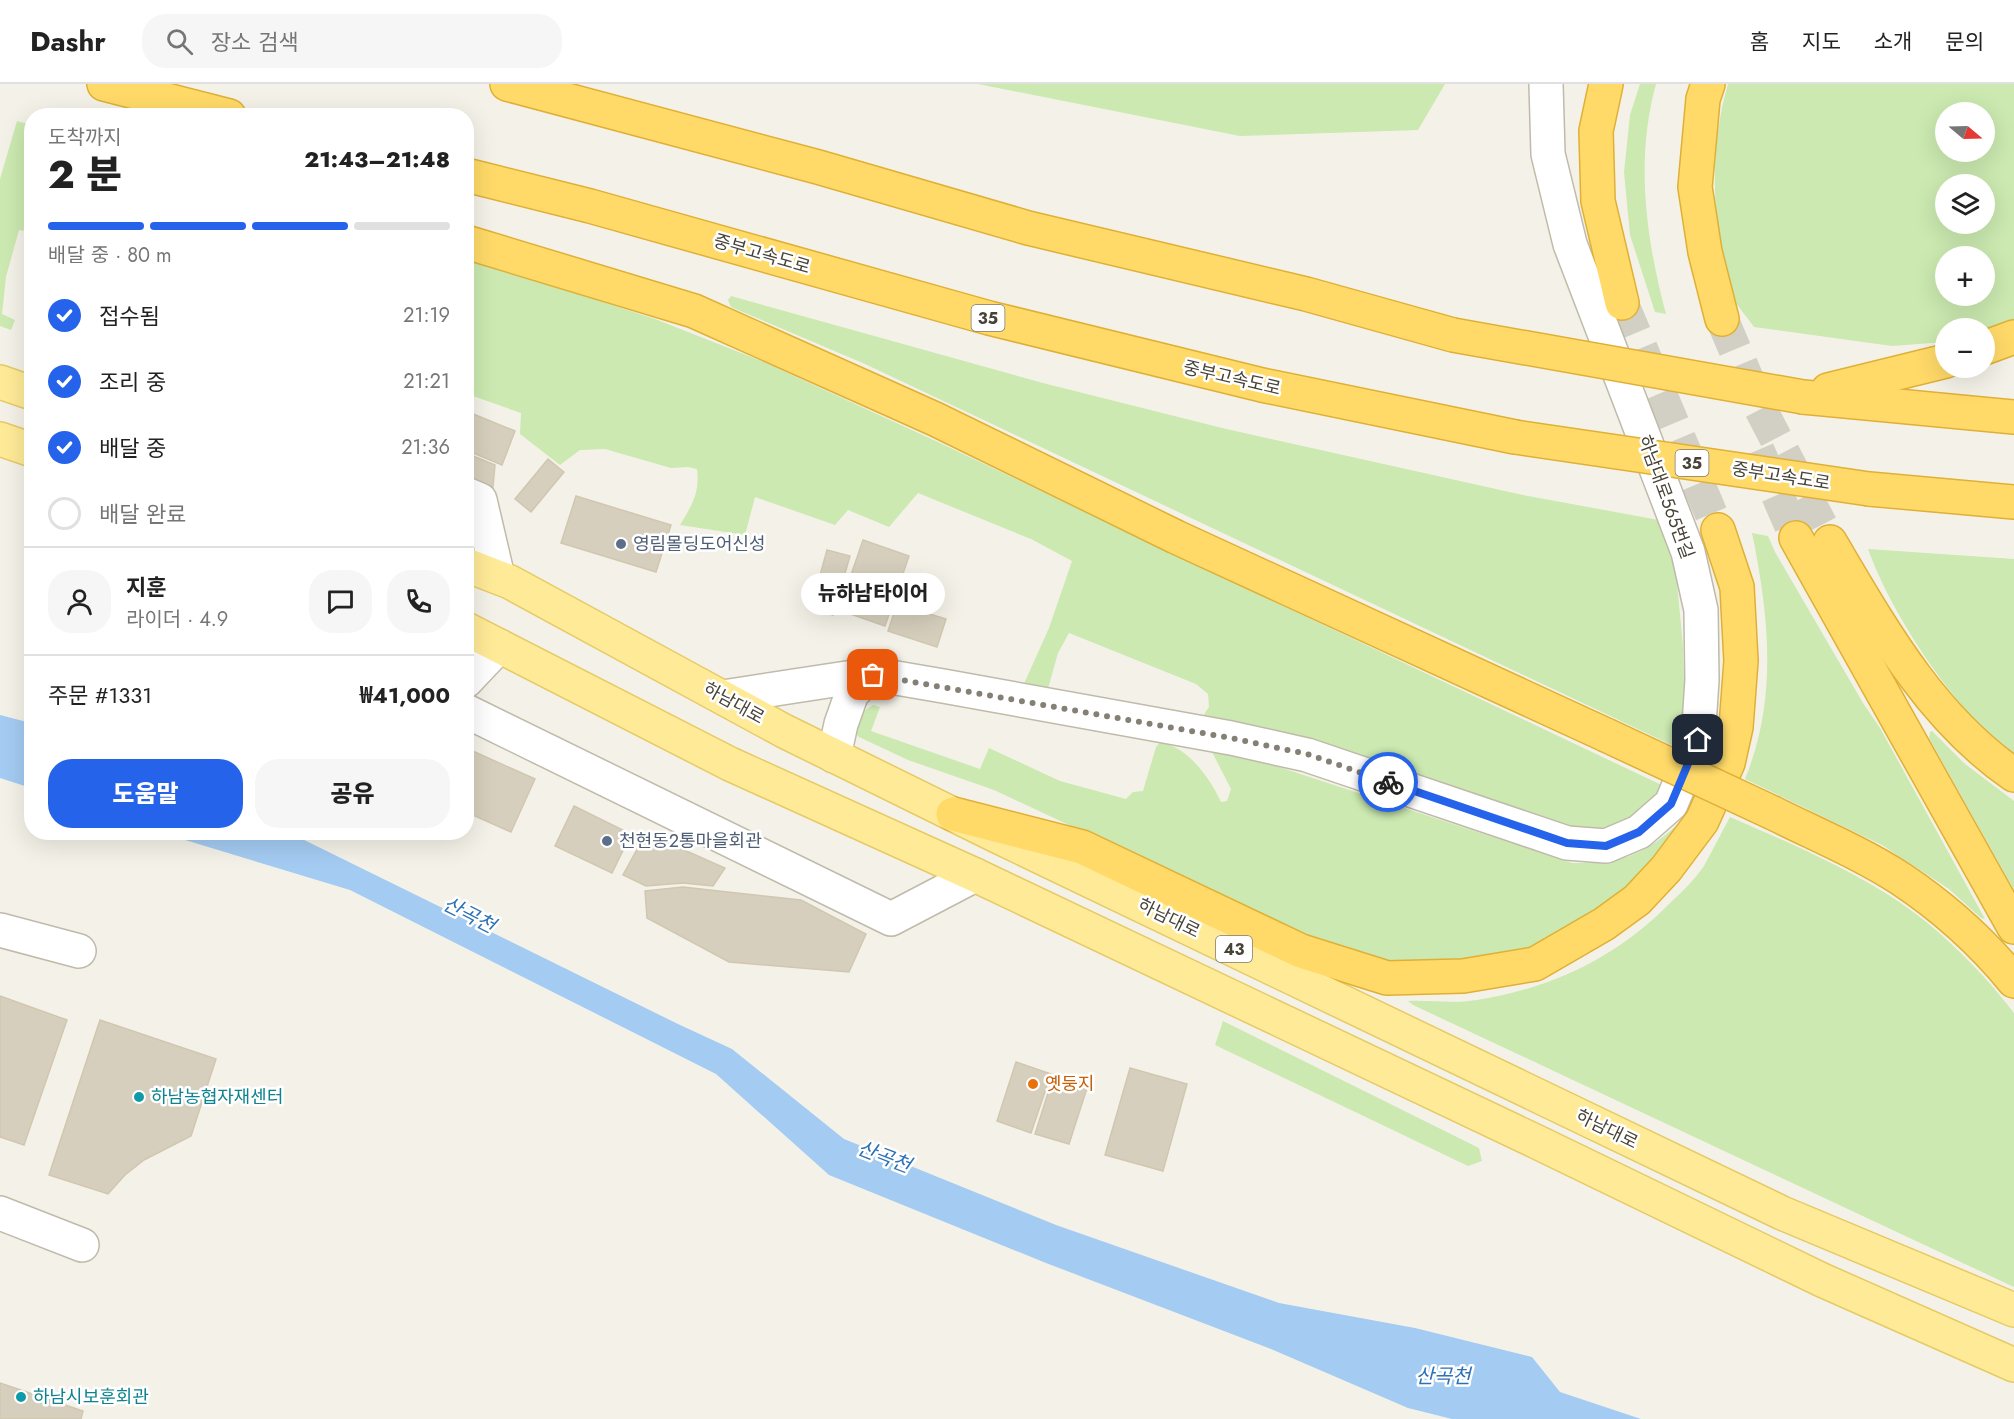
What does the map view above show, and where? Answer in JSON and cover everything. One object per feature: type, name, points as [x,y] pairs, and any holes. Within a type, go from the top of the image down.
[{"type":"highway","points":[[105,84],[138,108]]},
{"type":"highway","points":[[105,84],[198,108]]},
{"type":"highway","points":[[507,84],[818,167],[1028,228],[1306,294],[1453,335],[1803,397],[2014,417]]},
{"type":"highway","points":[[1606,84],[1596,131],[1598,201],[1622,303]]},
{"type":"highway","points":[[1688,84],[1680,127],[1676,174],[1709,315],[1705,252],[1695,187],[1703,99],[1708,84]]},
{"type":"highway","name":"중부고속도로","points":[[474,177],[1023,326],[1262,386],[1515,436],[1869,489],[2014,502]]},
{"type":"highway","points":[[474,244],[694,311],[935,419],[1176,537],[1773,813],[1900,878],[1950,915],[1999,962],[2014,981]]},
{"type":"highway","points":[[1995,344],[2014,337]]},
{"type":"highway","points":[[1803,397],[1935,364]]},
{"type":"highway","points":[[953,814],[1082,847],[1301,951],[1387,978],[1463,976],[1535,964],[1604,924],[1637,900],[1666,869],[1702,821],[1728,763],[1736,727],[1741,661],[1737,587],[1718,530]]},
{"type":"highway","points":[[1796,538],[2014,927]]},
{"type":"highway","points":[[1830,542],[1878,624],[1911,672],[1969,739],[2014,775]]},
{"type":"main road","points":[[0,439],[24,447]]},
{"type":"main road","name":"하남대로","points":[[474,568],[521,588],[834,756],[953,814],[1782,1213],[2014,1310]]},
{"type":"main road","name":"43","points":[[474,632],[730,764],[975,875],[1822,1280],[2014,1365]]},
{"type":"street","name":"하남대로565번길","points":[[723,697],[873,675],[1231,738],[1307,754],[1567,843],[1606,846],[1639,832],[1671,804],[1698,740],[1702,680],[1701,610],[1688,552],[1570,244],[1548,154],[1546,84]]},
{"type":"street","points":[[474,497],[480,500],[498,577]]},
{"type":"street","points":[[474,673],[499,646]]},
{"type":"street","points":[[834,756],[841,724],[852,693],[873,675]]},
{"type":"street","points":[[474,715],[891,919],[975,875]]},
{"type":"street","points":[[0,930],[79,951]]},
{"type":"street","points":[[0,1213],[82,1245]]},
{"type":"green space","points":[[978,84],[1445,84],[1418,130],[1240,136]]},
{"type":"green space","points":[[1640,84],[1656,84],[1646,141],[1646,199],[1653,257],[1666,314],[1655,312],[1630,235],[1624,172],[1630,115]]},
{"type":"green space","points":[[1728,84],[2014,84],[2014,323],[1995,329],[1995,318],[1935,318],[1935,343],[1892,346],[1754,327],[1731,294],[1720,248],[1715,201],[1718,129]]},
{"type":"green space","points":[[17,121],[24,123],[24,231],[19,230],[6,277],[2,314],[15,320],[11,330],[0,326],[0,179]]},
{"type":"green space","points":[[474,261],[655,319],[759,360],[938,442],[1670,789],[1664,801],[1609,832],[1580,829],[1201,719],[1209,707],[1208,694],[1196,684],[1069,633],[1058,653],[1047,692],[1023,686],[1049,628],[1072,561],[1031,539],[918,493],[889,527],[848,510],[835,525],[755,497],[745,535],[680,525],[696,492],[697,469],[671,468],[605,449],[580,450],[560,465],[520,434],[521,413],[474,396]]},
{"type":"green space","points":[[731,296],[1043,383],[1222,428],[1523,495],[1664,521],[1674,552],[1683,646],[1685,717],[1678,748],[865,364],[731,307],[728,300]]},
{"type":"green space","points":[[1752,533],[1768,536],[1775,552],[1863,703],[1880,728],[1985,919],[1949,889],[1882,845],[1745,779],[1762,718],[1767,657],[1763,595]]},
{"type":"green space","points":[[1868,549],[2014,559],[2014,755],[1970,715],[1928,661],[1892,603]]},
{"type":"green space","points":[[873,705],[880,707],[871,731],[980,769],[989,748],[1060,781],[1126,799],[1133,792],[1143,791],[1156,747],[1160,742],[1180,750],[1189,757],[1211,783],[1221,802],[1227,801],[1231,789],[1212,752],[1218,751],[1267,763],[1572,863],[1604,862],[1630,856],[1653,844],[1678,824],[1649,866],[1602,911],[1532,948],[1496,958],[1423,963],[1381,959],[1316,941],[994,790],[908,760],[859,737],[855,733],[861,713]]},
{"type":"green space","points":[[1932,731],[1965,764],[2014,801],[2014,890],[1929,738]]},
{"type":"green space","points":[[1730,817],[1831,863],[1903,905],[1961,953],[2014,1013],[2014,1287],[1408,1001],[1468,1001],[1505,995],[1557,979],[1605,955],[1628,940],[1692,881],[1704,866]]},
{"type":"green space","points":[[1223,1021],[1479,1148],[1482,1161],[1468,1166],[1215,1045]]},
{"type":"water","points":[[0,715],[24,721],[24,786],[0,778]]},
{"type":"water","name":"산곡천","points":[[185,840],[304,840],[732,1049],[844,1139],[1056,1225],[1279,1303],[1415,1328],[1532,1357],[1560,1392],[1641,1419],[1452,1419],[1408,1408],[1271,1349],[1046,1263],[829,1175],[716,1074],[350,890]]},
{"type":"building","points":[[474,414],[515,431],[502,465],[474,453]]},
{"type":"building","points":[[474,456],[495,465],[490,517],[474,512]]},
{"type":"building","points":[[548,459],[564,472],[531,512],[515,499]]},
{"type":"building","points":[[576,496],[671,525],[656,572],[561,543]]},
{"type":"building","points":[[863,540],[909,556],[885,626],[839,610]]},
{"type":"building","points":[[827,550],[850,556],[833,615],[811,608]]},
{"type":"building","points":[[897,604],[946,619],[937,647],[888,631]]},
{"type":"building","points":[[474,752],[535,779],[511,832],[474,816]]},
{"type":"building","points":[[574,806],[631,834],[612,873],[555,846]]},
{"type":"building","points":[[646,833],[725,868],[713,886],[683,883],[646,886],[623,875]]},
{"type":"building","points":[[683,887],[801,900],[866,934],[849,972],[729,962],[647,918],[645,891]]},
{"type":"building","points":[[0,996],[67,1020],[24,1145],[0,1137]]},
{"type":"building","name":"하남농협자재센터","points":[[100,1020],[216,1059],[191,1136],[144,1160],[125,1175],[108,1194],[49,1175]]},
{"type":"building","points":[[1016,1062],[1051,1074],[1031,1133],[997,1121]]},
{"type":"building","points":[[1130,1068],[1187,1084],[1163,1171],[1105,1155]]},
{"type":"building","points":[[1054,1074],[1088,1085],[1069,1144],[1035,1134]]},
{"type":"building","name":"하남시보훈회관","points":[[0,1383],[83,1411],[81,1419],[0,1419]]},
{"type":"tunnel","points":[[1622,303],[1718,530]]},
{"type":"tunnel","points":[[1722,319],[1759,406],[1830,542]]},
{"type":"tunnel","points":[[1758,450],[1796,538]]},
{"type":"way so far","points":[[873,675],[1231,738],[1307,754],[1388,782]]},
{"type":"place","name":"영림몰딩도어신성","points":[[621,544]]},
{"type":"place","name":"뉴하남타이어","points":[[873,675]]},
{"type":"place","name":"천현동2통마을회관","points":[[607,841]]},
{"type":"place","name":"옛둥지","points":[[1033,1084]]},
{"type":"place","name":"하남농협자재센터","points":[[139,1097]]},
{"type":"place","name":"하남시보훈회관","points":[[21,1397]]},
{"type":"route","points":[[1388,782],[1567,843],[1606,846],[1639,832],[1671,804],[1698,740]]}]
